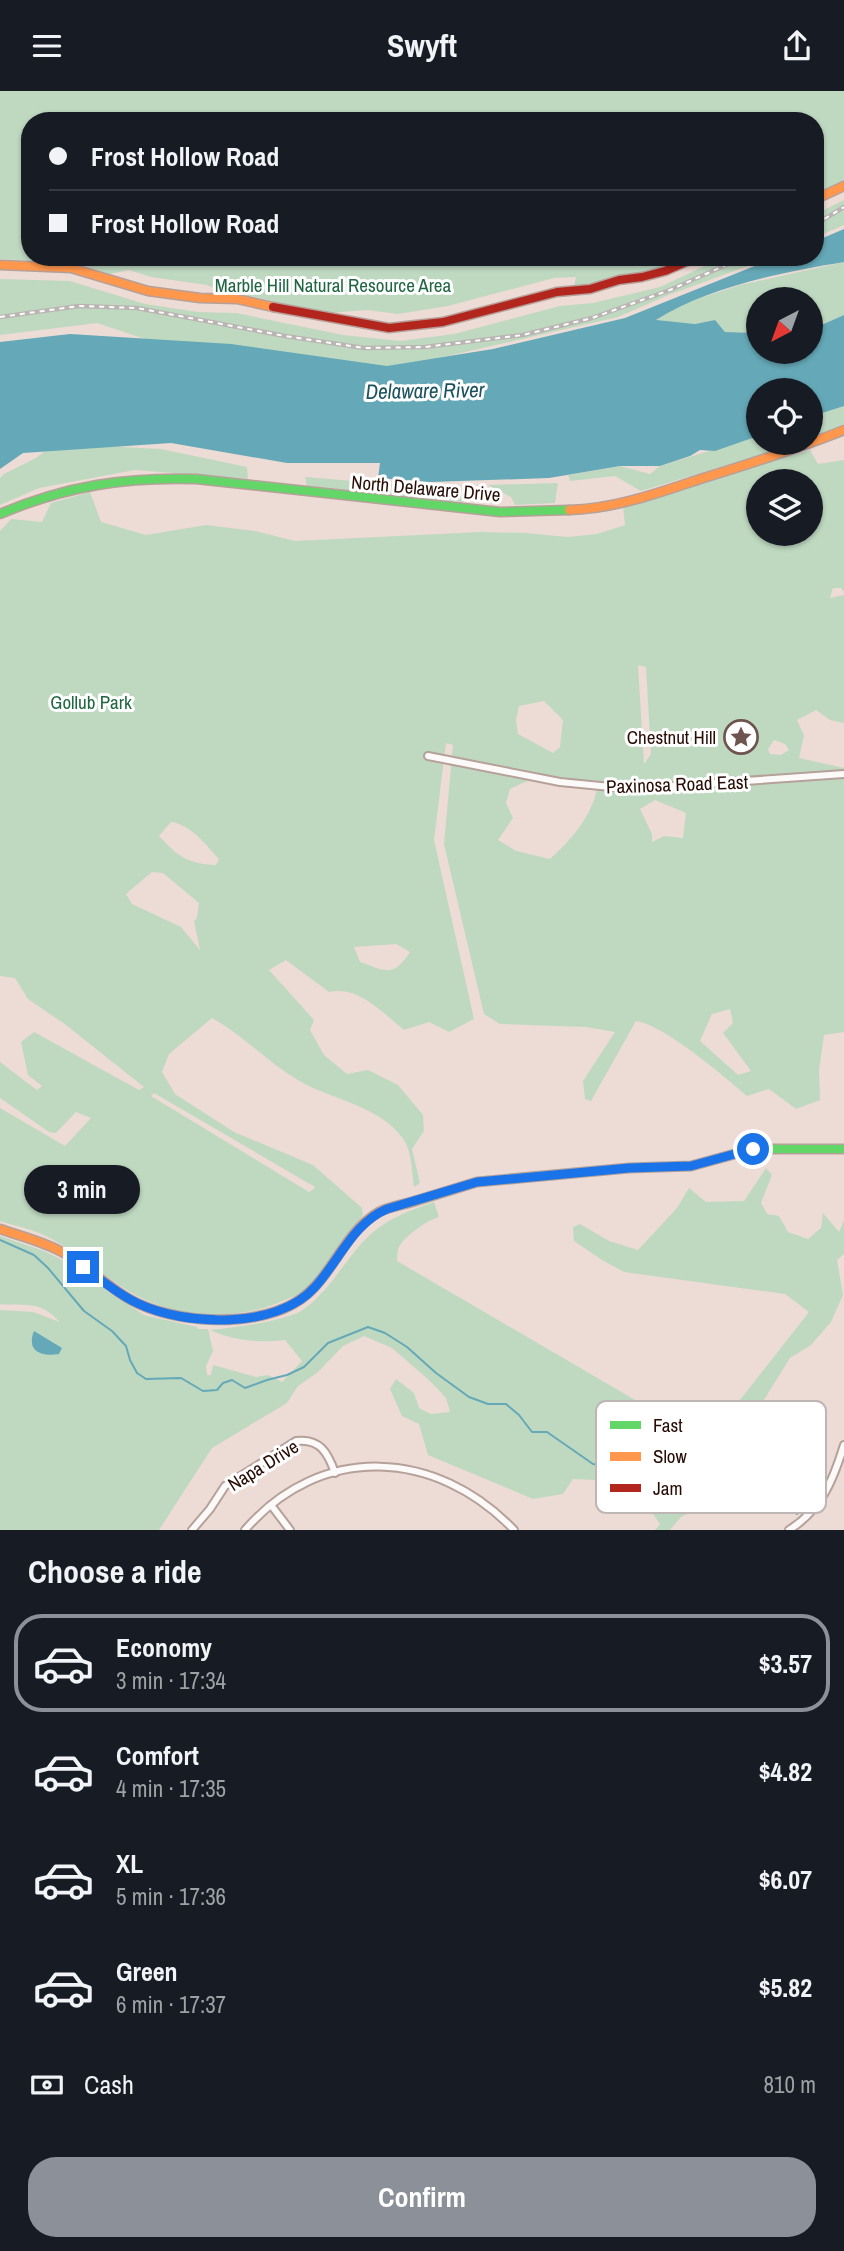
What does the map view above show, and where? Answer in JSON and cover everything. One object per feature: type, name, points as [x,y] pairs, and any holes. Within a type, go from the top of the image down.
[{"type":"street","points":[[824,195],[844,185]]},
{"type":"street","points":[[0,265],[21,266]]},
{"type":"street","points":[[24,266],[71,268],[148,291],[200,298],[237,299],[333,320],[389,328],[443,322],[557,292],[590,289],[619,280],[642,278],[676,266]]},
{"type":"street","name":"North Delaware Drive","points":[[0,515],[27,501],[61,490],[106,480],[154,477],[196,479],[500,512],[580,510],[614,505],[669,489],[803,447],[844,430]]},
{"type":"street","name":"Paxinosa Road East","points":[[428,757],[560,782],[631,789],[844,774]]},
{"type":"street","points":[[0,1229],[70,1256],[120,1294],[151,1310],[202,1320],[235,1320],[264,1315],[308,1294],[357,1231],[376,1214],[477,1182],[629,1168],[691,1166],[753,1149],[844,1149]]},
{"type":"street","name":"Napa Drive","points":[[192,1530],[225,1486],[296,1441],[309,1440],[319,1444],[329,1456],[335,1473]]},
{"type":"street","points":[[826,1494],[841,1466],[844,1445]]},
{"type":"street","points":[[245,1530],[271,1505],[307,1482],[351,1469],[387,1467],[411,1469],[457,1485],[480,1499],[514,1530]]},
{"type":"street","points":[[271,1505],[290,1530]]},
{"type":"street","points":[[789,1530],[811,1513]]},
{"type":"green space","name":"Marble Hill Natural Resource Area","points":[[0,91],[844,91],[844,180],[824,189],[824,112],[21,112],[21,260],[0,259]]},
{"type":"green space","points":[[844,200],[844,225],[824,234],[824,210]]},
{"type":"green space","points":[[844,262],[844,315],[823,324],[823,287],[746,287],[746,333],[725,332],[715,320],[695,324],[655,321],[682,304],[740,285]]},
{"type":"green space","name":"Marble Hill Natural Resource Area","points":[[85,266],[662,266],[574,286],[576,277],[554,278],[448,306],[398,314],[368,310],[327,313],[225,293],[207,285],[151,277],[129,270],[109,274]]},
{"type":"green space","points":[[705,266],[748,266],[618,317],[409,365],[352,368],[166,346],[97,323],[0,335],[0,279],[70,281],[145,304],[198,312],[236,313],[343,335],[400,341],[454,334],[560,306],[593,303],[660,287]]},
{"type":"green space","points":[[844,406],[844,424],[823,433],[823,413]]},
{"type":"green space","points":[[746,440],[746,455],[760,455],[641,491],[615,476],[570,481],[568,475],[620,466],[650,474],[660,466]]},
{"type":"green space","points":[[52,446],[161,449],[247,467],[248,479],[135,470],[39,488],[0,505],[0,478],[4,474],[36,458]]},
{"type":"green space","name":"Gollub Park","points":[[793,455],[813,455],[818,464],[844,460],[844,592],[841,588],[833,588],[830,598],[844,595],[844,723],[830,720],[816,710],[797,720],[804,735],[799,758],[844,768],[844,1032],[824,1035],[819,1070],[820,1100],[796,1109],[769,1089],[747,1096],[677,1041],[636,1021],[591,1101],[585,1099],[583,1081],[615,1032],[586,1027],[500,1024],[484,1014],[444,844],[453,745],[446,743],[434,840],[474,1019],[449,1032],[429,1022],[404,1030],[360,996],[340,991],[329,992],[286,960],[269,970],[314,1020],[310,1030],[324,1055],[347,1074],[368,1070],[398,1085],[423,1115],[424,1131],[412,1149],[420,1183],[414,1187],[407,1145],[386,1121],[363,1108],[299,1081],[212,1018],[169,1054],[162,1072],[175,1094],[234,1132],[313,1165],[362,1208],[363,1215],[313,1283],[297,1295],[247,1312],[187,1312],[148,1301],[46,1236],[0,1221],[0,1108],[65,1146],[91,1118],[76,1112],[56,1133],[49,1132],[0,1098],[0,1062],[37,1090],[42,1086],[28,1075],[21,1042],[34,1032],[139,1090],[144,1087],[66,1025],[28,999],[15,978],[0,976],[0,531],[11,519],[42,522],[51,503],[90,492],[101,522],[146,535],[206,525],[255,531],[295,541],[481,532],[568,537],[597,534],[625,525],[623,506],[746,469],[746,546],[823,546],[823,469],[746,469]],"holes":[[[638,665],[646,667],[651,754],[644,764]],[[544,701],[563,720],[560,747],[553,753],[518,734],[516,720],[519,706]],[[774,740],[785,744],[789,750],[781,755],[770,754],[768,749]],[[533,774],[598,784],[587,816],[550,859],[516,851],[498,840],[513,818],[506,803],[510,789],[527,781]],[[655,800],[686,813],[683,838],[664,836],[652,842],[652,834],[640,809]],[[171,822],[178,824],[197,836],[219,859],[216,865],[190,861],[159,836]],[[152,872],[163,873],[199,903],[194,921],[200,950],[181,927],[132,904],[126,894]],[[396,944],[410,952],[394,969],[383,970],[360,962],[354,947]],[[730,1009],[733,1023],[723,1033],[751,1071],[738,1075],[700,1041],[712,1014]],[[154,1093],[315,1188],[309,1192],[151,1096]]]},
{"type":"green space","points":[[305,477],[459,490],[464,502],[307,486]]},
{"type":"green space","points":[[558,483],[555,503],[515,505],[511,497],[488,485]]},
{"type":"green space","points":[[766,1168],[772,1175],[761,1203],[767,1214],[779,1216],[788,1232],[808,1239],[821,1228],[823,1213],[839,1232],[844,1220],[844,1254],[837,1260],[843,1295],[831,1322],[811,1345],[790,1358],[763,1401],[739,1401],[809,1312],[785,1294],[624,1272],[574,1241],[573,1227],[580,1224],[609,1241],[638,1250],[677,1208],[689,1188],[706,1202],[744,1201]]},
{"type":"green space","points":[[434,1202],[439,1217],[422,1225],[405,1239],[398,1249],[397,1261],[637,1401],[596,1401],[596,1480],[573,1479],[563,1494],[533,1499],[428,1455],[419,1424],[402,1416],[390,1389],[396,1379],[414,1393],[419,1408],[431,1414],[450,1412],[446,1398],[392,1348],[364,1336],[343,1346],[318,1372],[298,1386],[287,1403],[212,1448],[159,1530],[0,1530],[0,1310],[33,1312],[60,1322],[39,1307],[0,1304],[0,1236],[44,1251],[78,1268],[144,1315],[198,1329],[208,1329],[213,1351],[206,1366],[207,1375],[211,1375],[213,1365],[256,1377],[268,1375],[282,1382],[302,1361],[285,1340],[247,1340],[210,1330],[273,1320],[304,1309],[323,1292],[355,1251],[379,1227],[409,1211]]},
{"type":"green space","points":[[652,1513],[689,1513],[681,1517],[670,1530],[655,1530],[660,1524]]},
{"type":"water","points":[[844,229],[844,262],[824,266],[824,238]]},
{"type":"water","name":"Delaware River","points":[[755,266],[823,266],[771,276],[722,290],[677,308],[656,320],[695,324],[715,320],[725,332],[746,333],[746,364],[823,364],[823,324],[844,315],[844,406],[823,413],[823,378],[746,378],[746,440],[715,451],[700,450],[660,466],[620,466],[549,478],[430,482],[378,478],[380,463],[287,463],[171,443],[23,453],[0,469],[0,342],[70,334],[231,344],[387,366],[493,349],[625,318]]},
{"type":"water","points":[[34,1331],[62,1348],[59,1354],[37,1351],[32,1343]]},
{"type":"waterway","points":[[0,1240],[34,1255],[48,1268],[84,1311],[112,1331],[126,1346],[137,1373],[146,1379],[181,1378],[203,1391],[217,1390],[223,1383],[232,1380],[245,1388],[304,1367],[328,1343],[368,1327],[385,1333],[407,1347],[469,1397],[488,1404],[506,1404],[532,1432],[547,1432],[596,1465]]},
{"type":"railway","points":[[824,219],[844,207]]},
{"type":"railway","points":[[0,317],[79,306],[137,308],[364,348],[425,347],[523,335],[592,318],[670,290],[724,266]]},
{"type":"traffic: fast","points":[[0,514],[48,496],[96,485],[170,479],[196,479],[500,512],[569,510]]},
{"type":"traffic: fast","points":[[415,1201],[477,1182],[629,1168],[691,1166],[753,1149],[844,1149]]},
{"type":"traffic: slow","points":[[824,195],[844,186]]},
{"type":"traffic: slow","points":[[0,265],[21,266]]},
{"type":"traffic: slow","points":[[24,266],[71,268],[148,291],[200,298],[237,299],[273,307]]},
{"type":"traffic: slow","points":[[569,510],[603,507],[652,495],[844,430]]},
{"type":"traffic: slow","points":[[0,1229],[60,1251],[131,1300],[149,1308],[193,1318],[240,1319],[283,1309],[301,1299],[322,1279],[347,1242],[367,1221],[383,1210],[415,1201]]},
{"type":"traffic: jam","points":[[273,307],[389,328],[443,322],[557,292],[590,289],[619,280],[642,277],[676,266]]},
{"type":"place","name":"Chestnut Hill","points":[[741,737]]},
{"type":"route","points":[[83,1267],[120,1294],[151,1310],[202,1320],[248,1318],[279,1309],[308,1294],[357,1231],[376,1214],[387,1209],[477,1182],[629,1168],[691,1166],[753,1149]]}]
